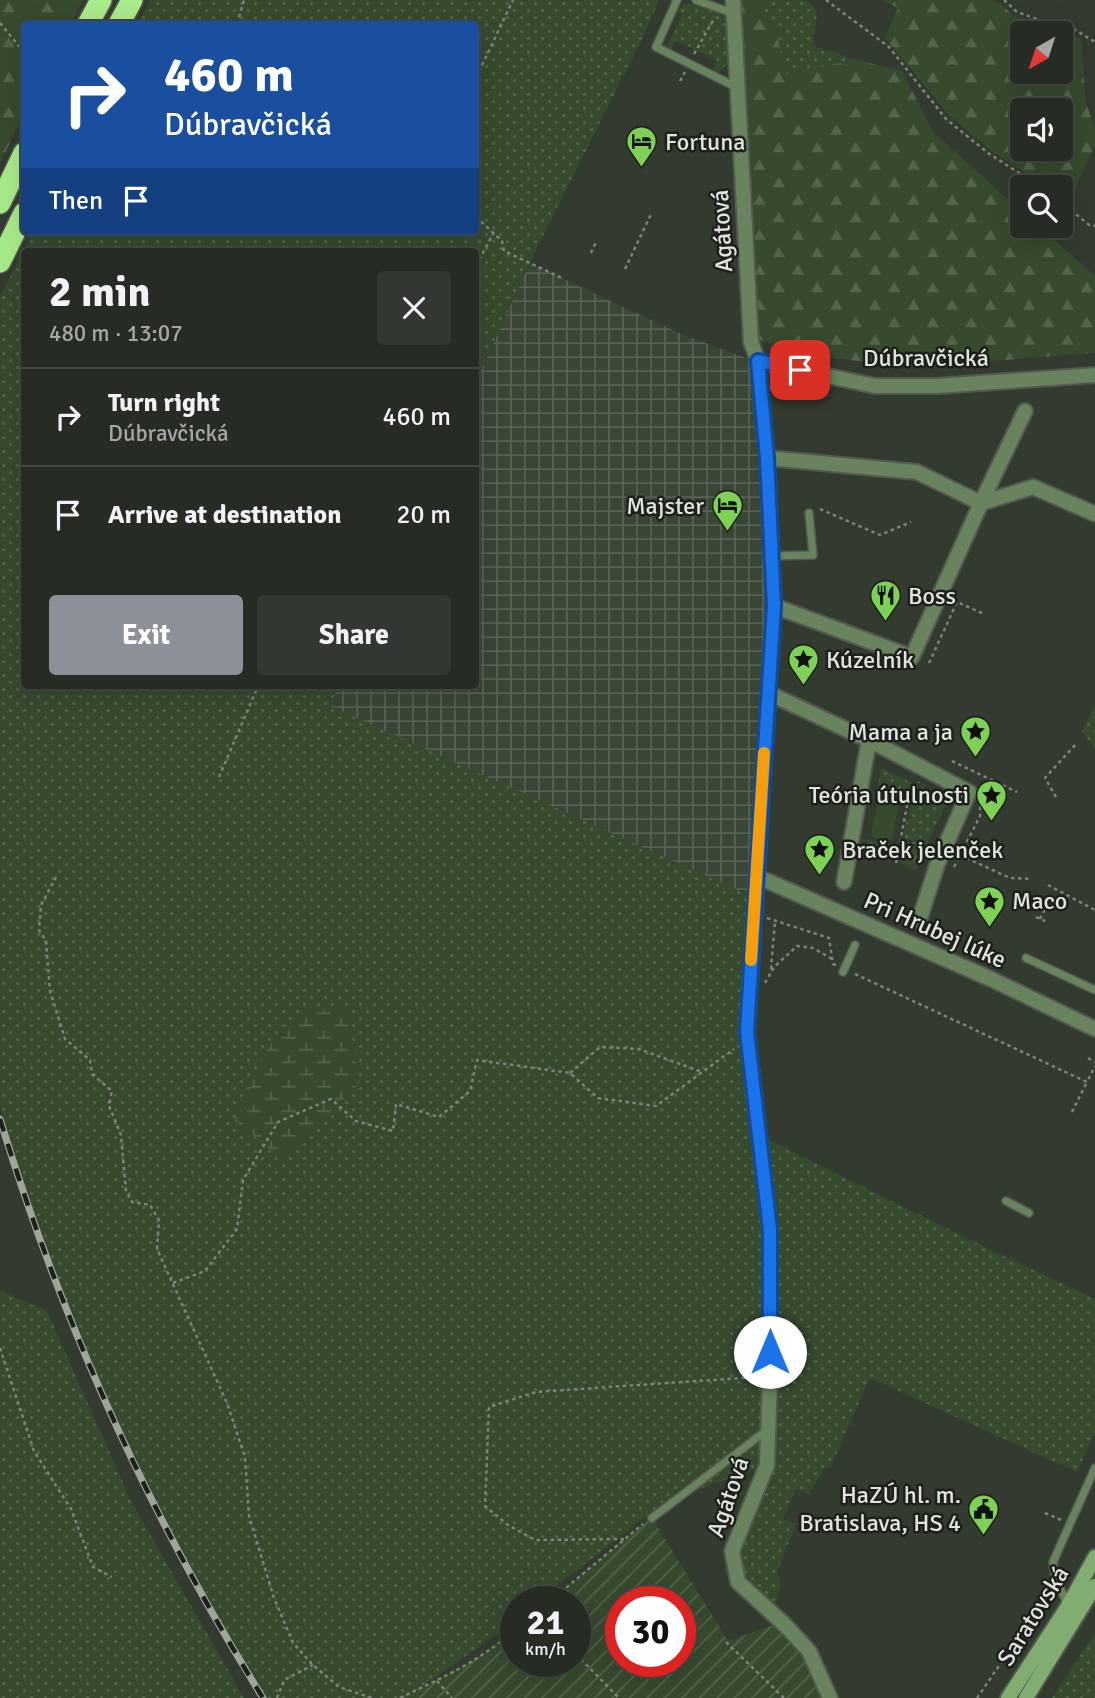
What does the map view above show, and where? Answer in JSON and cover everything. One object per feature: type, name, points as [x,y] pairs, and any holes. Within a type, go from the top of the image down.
[{"type":"highway","points":[[121,21],[132,0]]},
{"type":"highway","points":[[0,203],[21,159]]},
{"type":"highway","points":[[0,262],[21,219]]},
{"type":"main road","name":"Saratovská","points":[[1008,1698],[1068,1606],[1095,1557]]},
{"type":"main road","name":"Saratovská","points":[[1026,1698],[1095,1586]]},
{"type":"street","name":"Agátová","points":[[728,7],[736,86],[751,342],[758,361],[767,458],[774,606],[748,1039],[770,1230],[768,1430],[766,1465],[732,1551],[738,1582],[809,1651],[830,1698]]},
{"type":"street","name":"Dúbravčická","points":[[758,361],[875,386],[937,386],[1095,375]]},
{"type":"street","points":[[774,606],[912,657],[1025,411]]},
{"type":"street","points":[[767,458],[917,472],[981,503],[1033,487],[1095,514]]},
{"type":"street","points":[[768,693],[869,740],[969,792],[937,864],[919,921]]},
{"type":"street","points":[[844,882],[869,740]]},
{"type":"street","name":"Pri Hrubej lúke","points":[[756,876],[991,979],[1095,1028]]},
{"type":"lane","points":[[677,0],[656,47],[736,86]]},
{"type":"lane","points":[[696,0],[728,7]]},
{"type":"lane","points":[[771,556],[813,555],[809,513]]},
{"type":"lane","points":[[844,971],[855,945]]},
{"type":"lane","points":[[1026,958],[1095,989]]},
{"type":"lane","points":[[1006,1201],[1029,1213]]},
{"type":"lane","points":[[652,1518],[768,1430]]},
{"type":"lane","points":[[1068,1606],[1055,1576],[1054,1562],[1095,1468]]},
{"type":"path","points":[[238,21],[244,0]]},
{"type":"path","points":[[479,72],[513,0]]},
{"type":"path","points":[[826,0],[889,47],[946,119],[988,153],[1022,175]]},
{"type":"path","points":[[1004,0],[1017,12],[1054,25],[1069,26],[1095,42]]},
{"type":"path","points":[[680,81],[728,7]]},
{"type":"path","points":[[0,23],[21,48]]},
{"type":"path","points":[[625,269],[652,212]]},
{"type":"path","points":[[1073,212],[1089,225],[1095,226]]},
{"type":"path","points":[[479,220],[502,241],[504,251],[562,278]]},
{"type":"path","points":[[479,261],[494,232]]},
{"type":"path","points":[[591,253],[596,242]]},
{"type":"path","points":[[820,509],[880,536],[911,522]]},
{"type":"path","points":[[929,663],[957,601],[984,614]]},
{"type":"path","points":[[219,777],[257,689]]},
{"type":"path","points":[[1056,797],[1045,778],[1076,744]]},
{"type":"path","points":[[952,761],[1017,792]]},
{"type":"path","points":[[896,863],[907,806],[922,775]]},
{"type":"path","points":[[954,867],[980,816],[979,803]]},
{"type":"path","points":[[960,855],[1010,878],[1032,879]]},
{"type":"path","points":[[56,877],[41,905],[39,930],[46,941],[50,991],[65,1039],[90,1060],[92,1074],[112,1091],[109,1106],[121,1135],[126,1191],[132,1202],[150,1205],[159,1220],[157,1249],[227,1403],[245,1457],[248,1516],[274,1598],[293,1643],[313,1665],[339,1687],[372,1698]]},
{"type":"path","points":[[1048,885],[1095,910]]},
{"type":"path","points":[[1043,903],[1047,905],[1038,918],[1045,921]]},
{"type":"path","points":[[754,913],[829,938],[833,964],[844,971],[1087,1082]]},
{"type":"path","points":[[771,973],[775,920]]},
{"type":"path","points":[[765,993],[765,982],[771,973],[797,946],[813,948],[832,959]]},
{"type":"path","points":[[173,1283],[205,1270],[237,1229],[243,1180],[278,1122],[331,1099],[356,1121],[393,1130],[396,1104],[439,1116],[470,1091],[477,1060],[570,1073],[598,1098],[656,1107],[748,1039]]},
{"type":"path","points":[[570,1073],[600,1047],[639,1049],[702,1072]]},
{"type":"path","points":[[1072,1112],[1095,1064],[1088,1058]]},
{"type":"path","points":[[0,1348],[34,1451],[71,1509],[93,1567],[112,1577]]},
{"type":"path","points":[[624,1539],[535,1540],[508,1525],[485,1506],[489,1406],[537,1392],[770,1376]]},
{"type":"path","points":[[1045,1513],[1070,1525]]},
{"type":"path","points":[[568,1586],[652,1518]]},
{"type":"path","points":[[977,1698],[1025,1628],[1055,1576]]},
{"type":"path","points":[[400,1698],[484,1655],[500,1642]]},
{"type":"path","points":[[726,1642],[784,1698]]},
{"type":"path","points":[[276,1698],[284,1680],[313,1665]]},
{"type":"path","points":[[591,1669],[619,1698]]},
{"type":"path","points":[[437,1681],[452,1698]]},
{"type":"shaded area","points":[[530,263],[681,334],[757,362],[773,606],[753,897],[329,706],[337,689],[479,689],[479,374]]},
{"type":"green space","points":[[0,0],[83,0],[72,21],[21,21],[21,120],[0,163]]},
{"type":"green space","points":[[150,0],[659,0],[530,262],[479,374],[479,248],[24,248],[31,235],[479,235],[479,21],[140,21]]},
{"type":"green space","points":[[742,0],[771,0],[763,12],[776,26],[784,74],[857,60],[902,71],[933,132],[1010,201],[1010,238],[1052,238],[1095,276],[1095,353],[912,367],[822,357],[758,340]]},
{"type":"green space","points":[[771,0],[808,0],[817,11],[813,46],[857,60],[784,75],[776,26],[763,12]]},
{"type":"green space","points":[[882,0],[992,0],[1002,4],[1012,15],[1029,21],[1010,21],[1010,84],[1073,84],[1073,36],[1081,39],[1086,103],[1095,128],[1095,146],[1073,192],[1073,175],[1028,175],[993,152],[949,115],[885,38],[898,8]]},
{"type":"green space","points":[[684,3],[720,14],[724,19],[727,25],[729,62],[719,72],[713,70],[717,60],[676,41],[671,49],[667,48],[682,14],[678,11]]},
{"type":"green space","points":[[21,255],[21,689],[337,689],[330,706],[753,897],[747,1032],[761,1136],[1095,1299],[1095,1432],[1077,1472],[870,1378],[831,1466],[824,1469],[809,1494],[796,1489],[783,1519],[796,1524],[777,1572],[781,1586],[772,1613],[738,1582],[732,1551],[766,1465],[664,1502],[557,1586],[500,1586],[500,1632],[417,1690],[400,1698],[266,1698],[180,1548],[95,1370],[42,1240],[0,1107],[0,297]]},
{"type":"green space","points":[[1095,705],[1095,749],[1082,731]]},
{"type":"green space","points":[[881,768],[915,784],[908,800],[877,793]]},
{"type":"green space","points":[[927,780],[923,788],[948,800],[924,850],[918,843],[917,846],[912,840],[903,839],[914,798]]},
{"type":"green space","points":[[886,792],[900,798],[892,840],[884,841],[871,836],[879,794],[886,795]]},
{"type":"green space","points":[[858,838],[895,844],[893,854],[885,849],[883,853]]},
{"type":"green space","points":[[903,841],[916,846],[918,842],[919,847],[924,850],[916,872],[899,862]]},
{"type":"green space","points":[[307,1008],[348,1011],[359,1084],[281,1159],[235,1121],[268,1047]]},
{"type":"green space","points":[[0,1291],[47,1311],[131,1501],[244,1698],[0,1698]]},
{"type":"green space","points":[[652,1518],[694,1586],[605,1586],[605,1677],[696,1677],[696,1589],[728,1641],[773,1625],[785,1625],[830,1698],[400,1698],[475,1659],[500,1641],[500,1677],[591,1677],[591,1586],[568,1586]]},
{"type":"green space","points":[[1095,1633],[1095,1698],[1052,1698]]},
{"type":"railway","points":[[0,1119],[51,1270],[112,1417],[183,1560],[263,1698]]},
{"type":"slow traffic","points":[[751,960],[764,753]]},
{"type":"place","name":"Fortuna","points":[[642,169]]},
{"type":"place","name":"Majster","points":[[727,533]]},
{"type":"place","name":"Boss","points":[[885,623]]},
{"type":"place","name":"Kúzelník","points":[[803,687]]},
{"type":"place","name":"Mama a ja","points":[[976,759]]},
{"type":"place","name":"Teória útulnosti","points":[[992,822]]},
{"type":"place","name":"Braček jelenček","points":[[819,877]]},
{"type":"place","name":"Maco","points":[[989,928]]},
{"type":"place","name":"HaZÚ hl. m. Bratislava, HS 4","points":[[984,1536]]},
{"type":"route","points":[[770,1352],[770,1230],[747,1032],[774,606],[767,458],[758,361],[800,370]]}]
